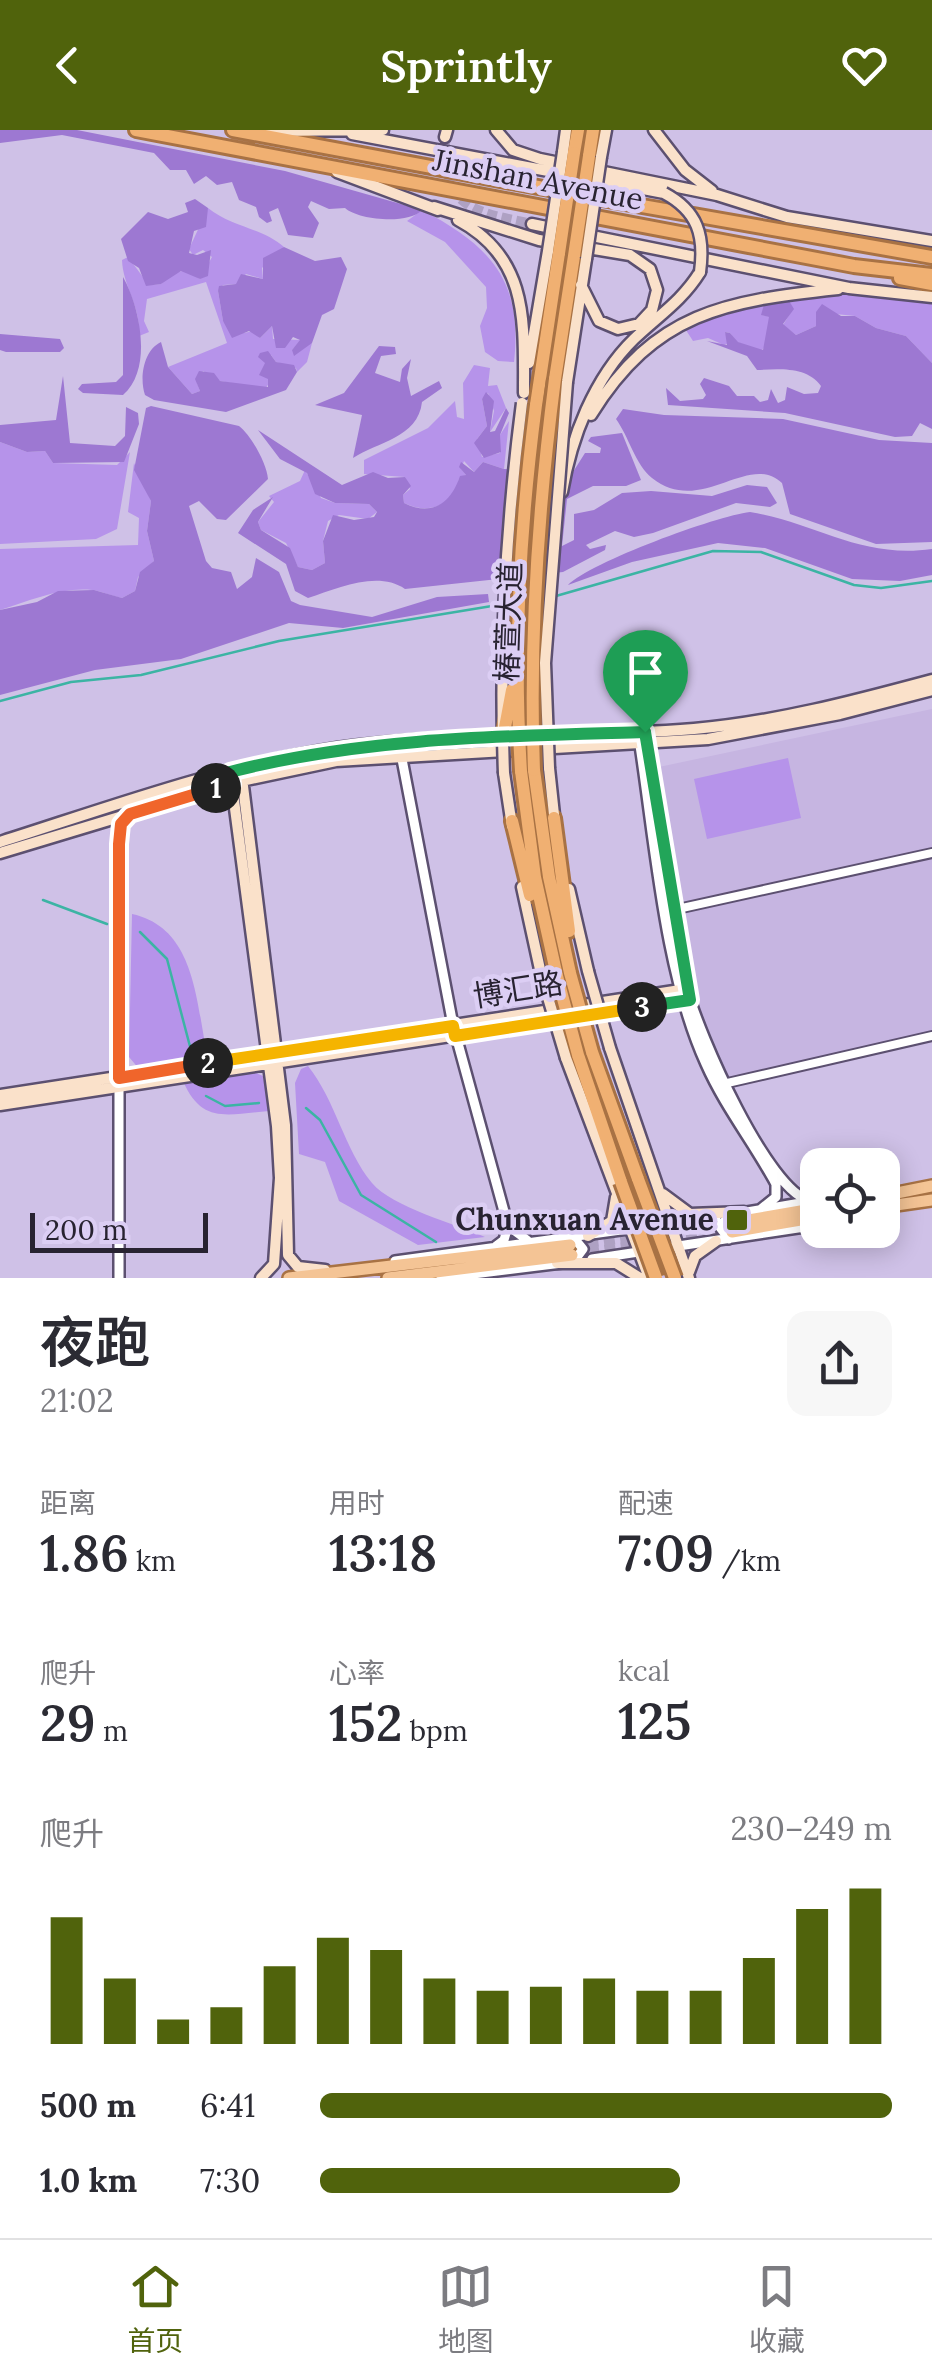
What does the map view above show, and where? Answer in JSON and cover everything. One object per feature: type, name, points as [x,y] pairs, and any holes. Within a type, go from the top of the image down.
[{"type":"highway","name":"Jinshan Avenue","points":[[136,130],[854,266],[932,275]]},
{"type":"highway","name":"椿萱大道","points":[[578,130],[582,155]]},
{"type":"highway","name":"椿萱大道","points":[[524,662],[560,381],[567,255],[582,155],[593,130]]},
{"type":"highway","name":"Jinshan Avenue","points":[[237,131],[857,247],[932,254]]},
{"type":"highway","name":"椿萱大道","points":[[567,255],[527,400],[524,662],[549,878],[579,1055],[618,1184],[653,1278]]},
{"type":"highway","points":[[854,266],[932,284]]},
{"type":"highway","points":[[524,662],[547,735]]},
{"type":"highway","points":[[503,738],[524,662]]},
{"type":"highway","points":[[554,818],[563,974]]},
{"type":"highway","points":[[512,822],[563,974]]},
{"type":"highway","name":"椿萱大道","points":[[579,1055],[638,1178],[674,1278]]},
{"type":"main road","points":[[237,131],[352,134],[383,130]]},
{"type":"main road","points":[[496,130],[513,150],[540,159],[717,195],[788,217],[932,241]]},
{"type":"main road","points":[[566,130],[582,155]]},
{"type":"main road","points":[[308,162],[540,240],[630,255],[650,269],[657,290],[652,310],[639,324],[618,329],[600,320],[567,255],[582,155],[606,130]]},
{"type":"main road","points":[[654,130],[685,170],[717,195]]},
{"type":"main road","points":[[352,134],[664,194],[684,204],[698,225],[703,248],[700,272],[689,291],[634,339],[576,440],[550,567]]},
{"type":"main road","points":[[434,207],[478,232],[511,268],[524,314],[527,400],[506,545],[503,738],[512,822]]},
{"type":"main road","points":[[532,224],[850,288],[932,296]]},
{"type":"main road","points":[[554,818],[535,770],[547,735],[550,567],[560,381],[582,285]]},
{"type":"main road","points":[[612,373],[694,316],[764,297],[850,288]]},
{"type":"main road","points":[[0,842],[130,814],[236,776],[400,754],[642,737],[838,705],[932,680]]},
{"type":"main road","points":[[0,853],[30,838],[335,749],[398,742],[708,739],[840,714],[932,690]]},
{"type":"main road","points":[[236,776],[287,1148],[288,1254],[298,1267],[341,1270]]},
{"type":"main road","points":[[563,974],[610,1048],[689,1278]]},
{"type":"main road","points":[[563,974],[579,1055]]},
{"type":"main road","name":"博汇路","points":[[0,1106],[119,1082],[685,995]]},
{"type":"main road","points":[[261,1278],[274,1264],[280,1178],[273,1058]]},
{"type":"main road","name":"博汇路","points":[[0,1095],[119,1082]]},
{"type":"main road","points":[[618,1184],[640,1253],[653,1278]]},
{"type":"main road","points":[[588,1236],[615,1216],[618,1184]]},
{"type":"main road","points":[[656,1186],[673,1206],[690,1214],[734,1224],[800,1222]]},
{"type":"main road","points":[[900,1190],[932,1186]]},
{"type":"main road","points":[[900,1206],[932,1200]]},
{"type":"main road","points":[[734,1224],[800,1207]]},
{"type":"main road","points":[[689,1278],[692,1259],[716,1241]]},
{"type":"main road","points":[[289,1278],[572,1250]]},
{"type":"main road","points":[[388,1278],[572,1250]]},
{"type":"main road","points":[[558,1263],[616,1263],[640,1278]]},
{"type":"street","points":[[642,737],[685,995],[723,1084],[790,1189],[800,1195]]},
{"type":"street","points":[[508,1226],[518,1237],[572,1250],[640,1253],[716,1241],[734,1224],[762,1210],[776,1197],[776,1184],[728,1110],[685,995],[642,737]]},
{"type":"street","points":[[400,754],[454,1030],[508,1226],[506,1236],[496,1246]]},
{"type":"street","points":[[119,1278],[119,844],[121,824],[130,814]]},
{"type":"street","points":[[94,824],[111,829],[119,844]]},
{"type":"street","points":[[673,910],[932,854]]},
{"type":"street","points":[[723,1084],[932,1036]]},
{"type":"street","points":[[762,1210],[800,1205]]},
{"type":"street","points":[[441,1278],[558,1263],[588,1236],[670,1225],[734,1224]]},
{"type":"street","points":[[361,1268],[534,1242]]},
{"type":"shaded area","points":[[0,130],[77,130],[285,171],[422,210],[406,218],[383,219],[345,208],[329,209],[311,201],[308,207],[319,223],[313,238],[288,235],[278,208],[269,212],[272,221],[267,223],[259,217],[256,207],[239,200],[232,182],[217,185],[206,176],[194,184],[186,170],[170,170],[154,153],[62,135],[0,143]]},
{"type":"shaded area","points":[[195,199],[208,208],[206,227],[194,231],[189,253],[197,255],[211,250],[208,276],[200,279],[181,271],[161,284],[146,286],[139,268],[128,261],[121,239],[148,212],[168,219],[188,212],[185,203]]},
{"type":"shaded area","points":[[208,208],[284,247],[262,268],[263,279],[246,274],[237,284],[223,285],[218,291],[223,321],[244,333],[253,331],[260,338],[272,326],[273,339],[301,340],[292,350],[312,343],[307,362],[297,372],[296,368],[276,362],[271,355],[264,369],[270,382],[265,389],[220,381],[203,371],[197,383],[200,391],[192,394],[168,367],[227,343],[206,282],[147,299],[144,321],[149,332],[139,336],[122,260],[128,257],[149,285],[161,284],[169,275],[185,270],[200,279],[212,257],[203,250],[193,255],[189,249]]},
{"type":"shaded area","points":[[422,210],[467,238],[497,269],[513,309],[514,362],[498,361],[485,352],[480,326],[487,308],[486,287],[445,242],[407,221]]},
{"type":"shaded area","points":[[284,247],[315,261],[341,257],[347,269],[334,309],[322,315],[312,343],[294,356],[292,350],[300,340],[293,337],[285,348],[276,348],[272,326],[260,338],[249,331],[232,338],[223,321],[218,291],[219,286],[236,284],[241,274],[263,279],[263,258]]},
{"type":"shaded area","points":[[123,277],[141,336],[138,369],[123,395],[83,393],[78,389],[82,384],[116,382],[123,375]]},
{"type":"shaded area","points":[[851,294],[932,303],[932,363],[906,336],[876,328],[855,316],[816,312],[816,326],[796,335],[783,325],[793,309],[788,299]]},
{"type":"shaded area","points":[[788,299],[794,309],[783,324],[796,335],[816,326],[816,312],[822,304],[841,316],[855,316],[876,328],[906,336],[932,363],[932,429],[920,423],[912,436],[895,437],[785,413],[668,405],[666,388],[680,401],[703,399],[706,395],[700,384],[704,378],[729,386],[737,396],[754,396],[760,402],[768,400],[771,389],[778,403],[785,400],[787,387],[804,394],[818,393],[821,386],[808,375],[792,370],[757,370],[747,356],[707,341],[727,345],[725,332],[738,342],[763,350],[769,317],[761,315],[765,301]]},
{"type":"shaded area","points":[[765,301],[762,315],[770,317],[770,325],[761,351],[737,342],[725,332],[729,343],[724,345],[708,338],[693,341],[684,327]]},
{"type":"shaded area","points":[[0,334],[60,339],[64,348],[60,352],[6,352],[0,350]]},
{"type":"shaded area","points":[[161,342],[168,367],[192,394],[200,391],[195,379],[199,371],[214,373],[220,381],[268,387],[268,379],[259,375],[265,363],[258,357],[268,351],[276,362],[294,365],[297,372],[286,390],[226,412],[154,400],[145,395],[143,372],[150,351]]},
{"type":"shaded area","points":[[379,346],[395,347],[396,354],[381,356],[375,373],[400,382],[402,369],[411,359],[407,378],[411,396],[439,381],[442,388],[422,402],[419,414],[405,431],[353,458],[362,415],[315,405],[344,393]]},
{"type":"shaded area","points":[[474,365],[490,368],[488,386],[497,385],[506,408],[490,432],[494,411],[488,393],[482,399],[487,426],[477,439],[482,457],[500,453],[500,435],[509,421],[504,469],[483,462],[474,472],[464,461],[461,469],[466,475],[459,479],[446,502],[431,508],[404,503],[403,495],[410,489],[405,477],[364,474],[364,460],[428,428],[455,401],[457,417],[464,419],[463,383]]},
{"type":"shaded area","points":[[63,376],[70,443],[115,446],[125,436],[126,407],[138,413],[139,424],[124,462],[53,463],[45,451],[27,452],[0,442],[0,425],[56,420]]},
{"type":"shaded area","points":[[486,392],[494,401],[490,432],[495,431],[506,408],[509,413],[500,435],[501,452],[484,458],[474,443],[487,426],[482,399]]},
{"type":"shaded area","points":[[146,408],[239,426],[262,458],[268,479],[226,520],[217,519],[199,501],[189,506],[206,561],[212,568],[231,572],[237,589],[252,577],[256,558],[279,572],[291,601],[300,605],[372,617],[437,597],[488,594],[489,602],[343,628],[289,623],[181,659],[95,670],[0,695],[0,610],[37,602],[58,591],[94,590],[122,598],[135,591],[140,572],[154,561],[147,531],[151,501],[134,470]]},
{"type":"shaded area","points":[[623,409],[664,415],[783,419],[879,440],[932,443],[932,542],[876,544],[790,514],[782,483],[769,475],[754,474],[688,491],[670,488],[652,478],[641,465],[616,419]]},
{"type":"shaded area","points":[[258,430],[342,485],[373,472],[388,478],[405,477],[411,486],[403,495],[404,503],[423,508],[439,505],[451,494],[460,476],[466,475],[459,467],[461,462],[474,472],[483,462],[504,469],[573,472],[585,453],[600,453],[601,448],[588,441],[591,437],[622,433],[641,480],[626,486],[593,486],[567,499],[562,546],[574,540],[574,514],[594,510],[622,493],[712,496],[747,485],[767,487],[777,503],[770,507],[736,503],[634,537],[615,531],[586,545],[590,549],[606,545],[605,550],[563,572],[405,589],[370,581],[308,598],[295,591],[286,564],[238,533],[253,510],[273,497],[258,522],[261,530],[290,548],[298,567],[312,570],[325,563],[323,541],[333,515],[354,520],[374,517],[377,512],[369,504],[335,503],[315,494],[307,473],[280,459]]},
{"type":"shaded area","points":[[0,442],[27,452],[45,451],[53,463],[117,465],[130,452],[117,529],[96,539],[0,544]]},
{"type":"shaded area","points":[[134,463],[151,501],[147,531],[154,561],[138,577],[135,591],[122,598],[92,590],[68,591],[0,610],[0,549],[138,545],[139,518],[128,512]]},
{"type":"shaded area","points":[[305,470],[321,498],[335,503],[369,504],[377,512],[368,519],[339,515],[328,521],[323,541],[325,563],[312,570],[298,567],[286,543],[261,530],[258,522],[274,502],[269,496],[300,481]]},
{"type":"shaded area","points":[[750,512],[860,545],[906,551],[932,549],[932,575],[900,581],[852,579],[765,548],[718,543],[632,562],[568,585],[601,564],[655,541]]},
{"type":"shaded area","points":[[932,709],[932,1033],[731,1078],[725,1074],[698,1004],[664,836],[659,767]]},
{"type":"shaded area","points":[[788,758],[801,818],[707,839],[694,779]]},
{"type":"shaded area","points":[[132,914],[153,922],[170,935],[181,952],[196,993],[208,1059],[140,1070],[129,1057]]},
{"type":"shaded area","points":[[308,1066],[326,1094],[362,1170],[381,1192],[485,1237],[418,1245],[339,1201],[325,1162],[299,1154],[295,1083],[301,1069]]},
{"type":"shaded area","points":[[256,1073],[263,1076],[269,1111],[208,1111],[190,1095],[183,1081]]},
{"type":"waterway","points":[[556,596],[713,551],[761,552],[854,585],[881,588],[932,581]]},
{"type":"waterway","points":[[0,701],[71,682],[141,675],[279,641],[498,605]]},
{"type":"waterway","points":[[43,900],[107,924]]},
{"type":"waterway","points":[[140,932],[167,959],[192,1054]]},
{"type":"waterway","points":[[206,1096],[225,1106],[259,1103]]},
{"type":"waterway","points":[[306,1108],[320,1120],[361,1195],[436,1242]]},
{"type":"tunnel","points":[[445,143],[450,182],[467,204],[494,216],[532,224]]},
{"type":"tunnel","points":[[571,1245],[726,1224]]},
{"type":"tunnel","points":[[572,1255],[731,1232]]},
{"type":"place","name":"Chunxuan Avenue","points":[[737,1220]]},
{"type":"route","points":[[645,732],[690,1000],[455,1036],[453,1026],[119,1078],[119,844],[121,824],[130,814],[232,784],[230,772],[335,749],[398,742],[645,732]]}]
